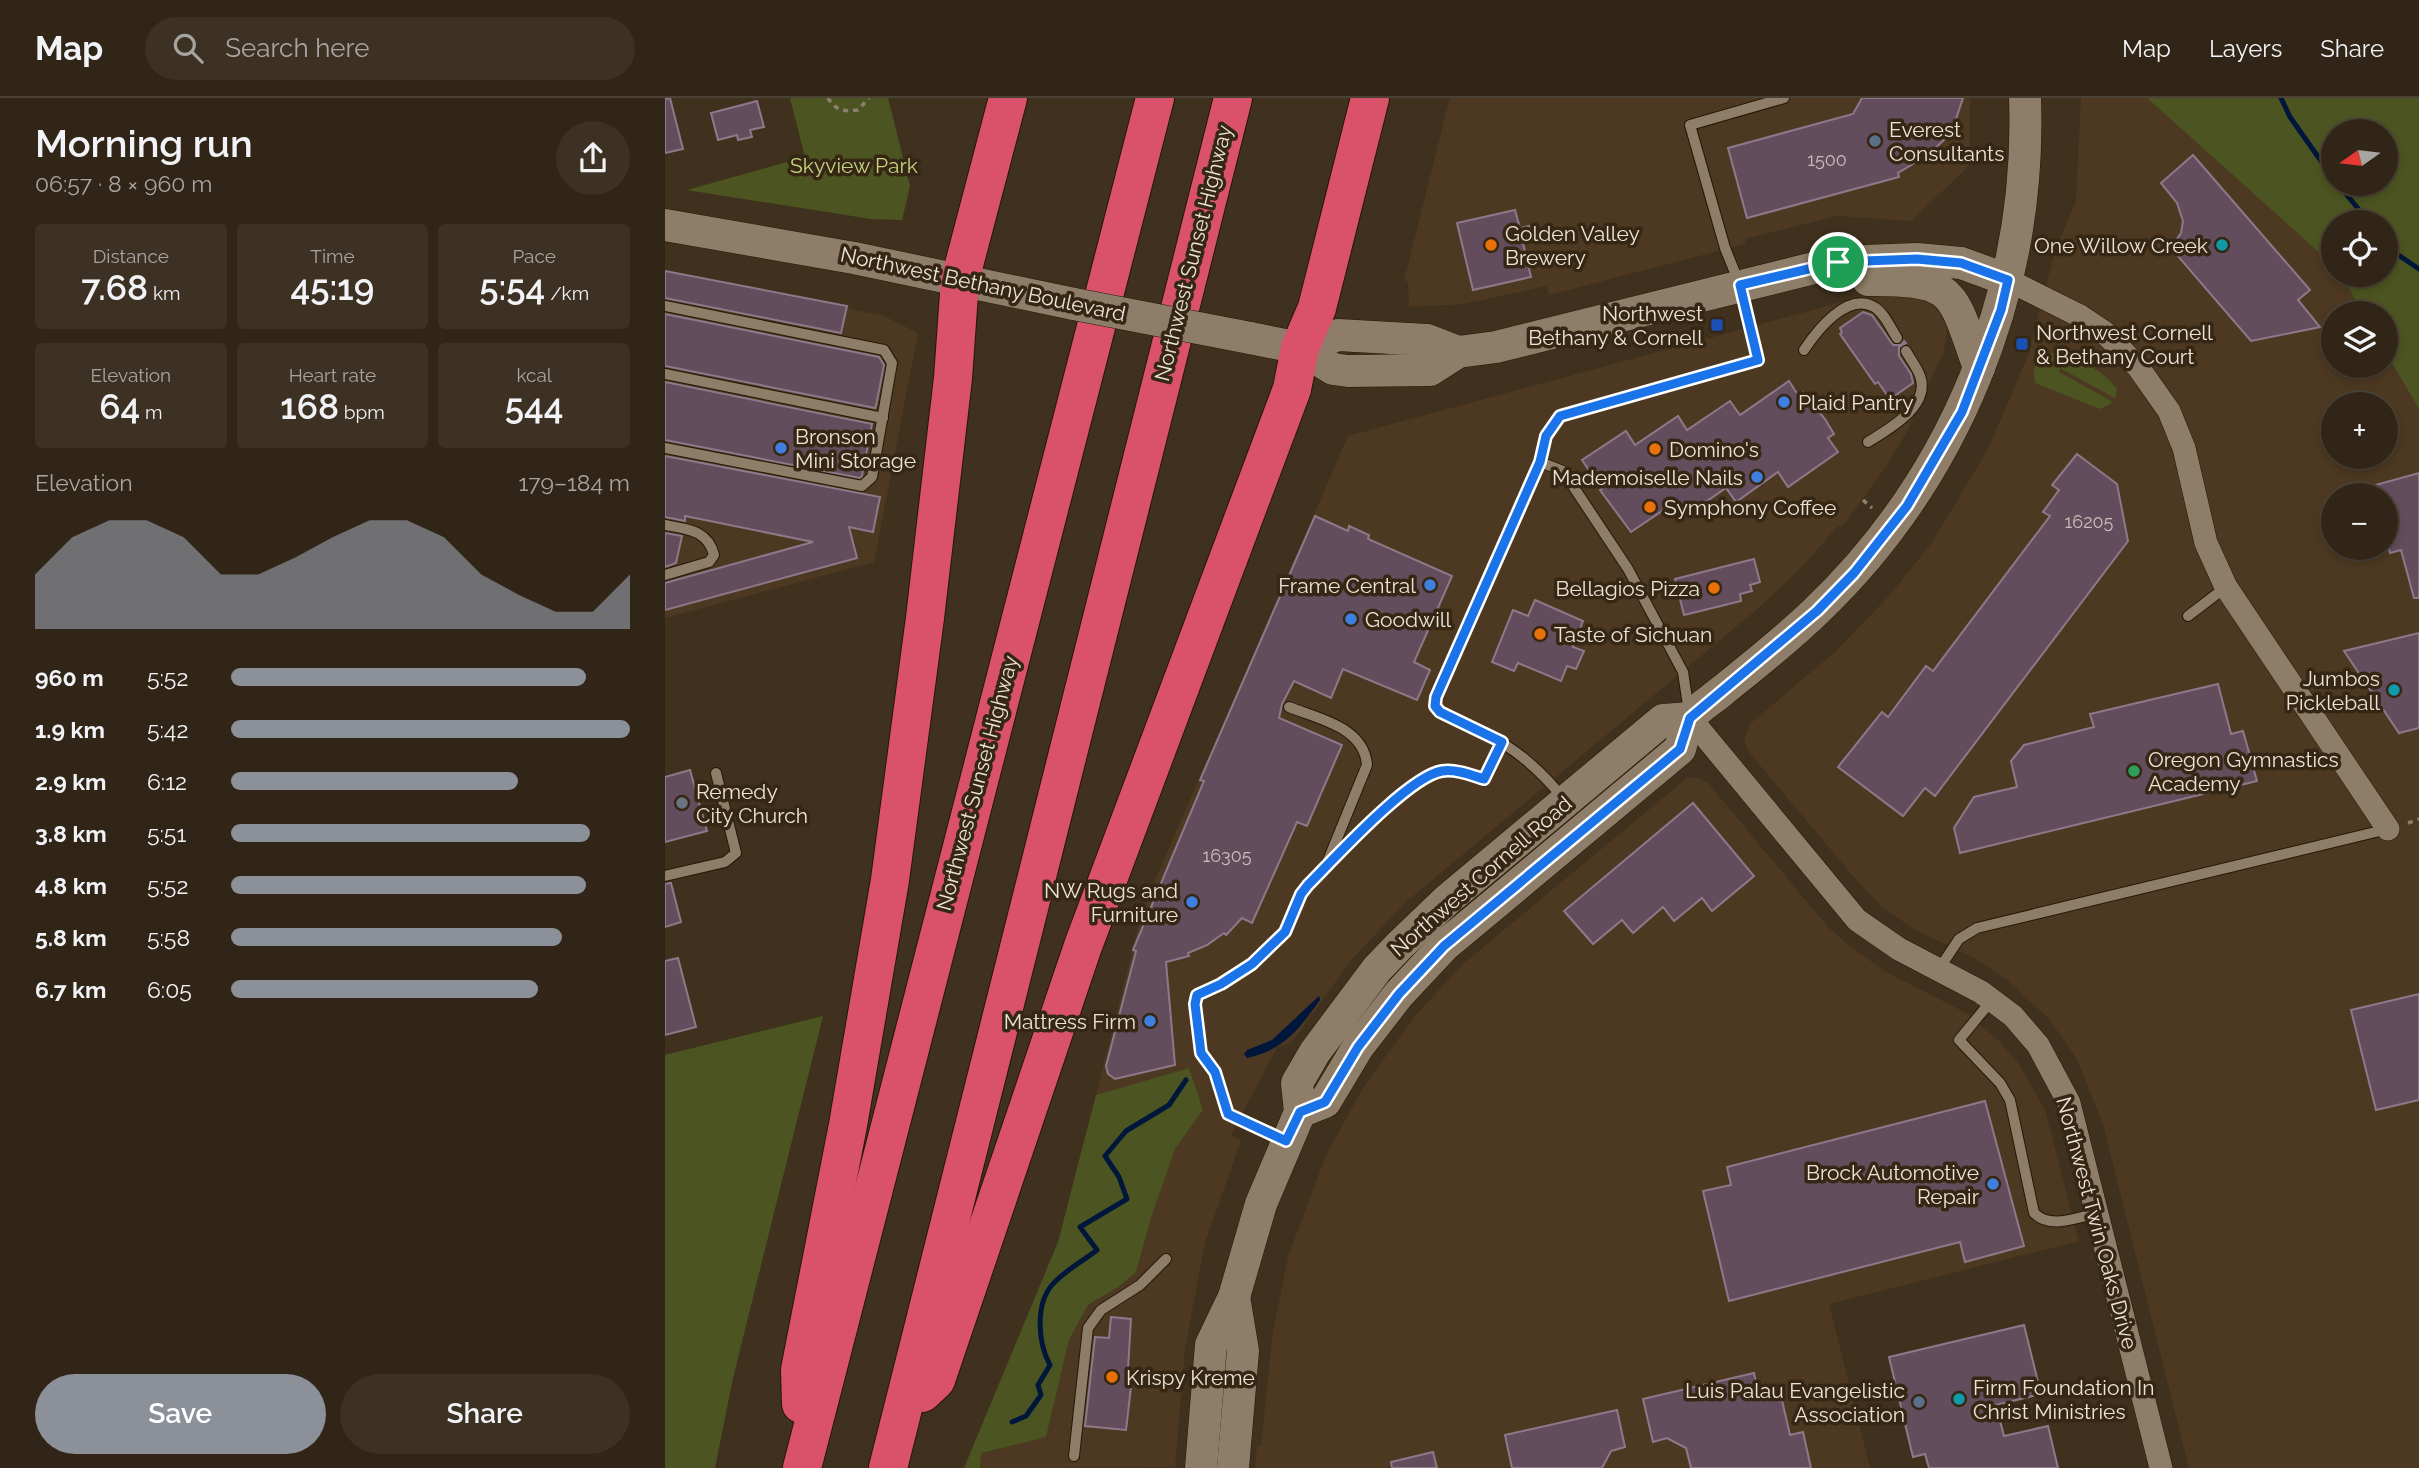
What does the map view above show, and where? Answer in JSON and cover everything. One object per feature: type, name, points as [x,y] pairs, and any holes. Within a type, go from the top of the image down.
[{"type":"highway","points":[[802,1467],[800,1370],[848,1125],[890,880],[930,578],[953,378],[960,280],[1008,98]]},
{"type":"highway","name":"Northwest Sunset Highway","points":[[802,1467],[1155,98]]},
{"type":"highway","name":"Northwest Sunset Highway","points":[[888,1468],[1233,98]]},
{"type":"highway","points":[[902,1412],[936,1380],[1054,1028],[1292,389],[1300,348],[1317,308],[1370,98]]},
{"type":"main road","name":"Northwest Cornell Road","points":[[1300,1112],[1325,1102],[1358,1047],[1444,946],[1680,749],[1690,718],[1793,633],[1854,573],[1922,482],[1962,412],[2001,310],[2021,205],[2026,136],[2025,98]]},
{"type":"main road","name":"Northwest Bethany Boulevard","points":[[665,225],[805,248],[1021,294],[1300,348]]},
{"type":"main road","points":[[1300,348],[1338,335],[1427,340],[1458,352],[1522,341],[1838,262],[1917,259],[1961,263],[2008,280]]},
{"type":"main road","points":[[1742,284],[1794,291],[1868,280],[1897,280],[1920,282],[1938,288],[1955,303],[1979,368]]},
{"type":"main road","name":"Northwest Cornell Road","points":[[1201,1468],[1211,1345],[1234,1297],[1255,1223],[1300,1112],[1297,1083],[1315,1052],[1377,969],[1447,900],[1663,720],[1690,718]]},
{"type":"main road","name":"Northwest Cornell Road","points":[[1233,1468],[1243,1351],[1234,1297]]},
{"type":"street","points":[[2008,280],[2080,316],[2104,332],[2138,367],[2169,411],[2184,448],[2206,543],[2226,587],[2388,829]]},
{"type":"street","name":"Northwest Twin Oaks Drive","points":[[1690,718],[1857,920],[1899,949],[1992,1000],[2013,1016],[2038,1045],[2069,1103],[2161,1468]]},
{"type":"lane","points":[[1565,800],[1539,769],[1502,742],[1440,712],[1435,706],[1436,697],[1540,462],[1546,436],[1560,416],[1758,360],[1742,284],[1725,248],[1690,125],[1784,98]]},
{"type":"lane","points":[[1804,350],[1826,321],[1850,306],[1862,303],[1874,307],[1897,338]]},
{"type":"lane","points":[[665,306],[884,350],[892,363],[872,477],[862,486],[665,448]]},
{"type":"lane","points":[[1868,442],[1893,427],[1919,398],[1921,377],[1906,351]]},
{"type":"lane","points":[[665,374],[883,418]]},
{"type":"lane","points":[[1540,462],[1563,471],[1628,569],[1683,671],[1690,718]]},
{"type":"lane","points":[[665,525],[697,531],[711,543],[713,555],[709,562],[665,575]]},
{"type":"lane","points":[[2188,616],[2226,587]]},
{"type":"lane","points":[[1289,707],[1352,734],[1366,756],[1367,765],[1324,869]]},
{"type":"lane","points":[[1286,1141],[1228,1114],[1215,1072],[1201,1053],[1195,1004],[1197,995],[1221,984],[1252,964],[1285,932],[1301,894],[1324,869],[1384,811],[1426,776],[1449,770],[1484,779],[1502,742]]},
{"type":"lane","points":[[665,876],[725,862],[736,853],[716,773]]},
{"type":"lane","points":[[1939,969],[1959,939],[1977,928],[2388,829]]},
{"type":"lane","points":[[1992,1000],[1959,1040],[2000,1083],[2010,1100],[2034,1213],[2042,1221],[2056,1222],[2098,1213]]},
{"type":"lane","points":[[1074,1456],[1088,1328],[1101,1310],[1140,1285],[1166,1259]]},
{"type":"path","points":[[828,98],[834,107],[846,111],[858,110],[869,98]]},
{"type":"shaded area","points":[[1450,98],[1970,98],[1969,166],[1911,221],[1837,216],[1745,239],[1745,244],[1549,295],[1546,286],[1464,304],[1409,307],[1408,281],[1404,281]]},
{"type":"shaded area","points":[[2081,98],[2147,98],[2321,254],[2321,287],[2348,287],[2356,301],[2321,301],[2321,378],[2398,378],[2398,373],[2419,409],[2419,1468],[2189,1468],[2103,1124],[2077,1059],[2049,1019],[2006,979],[1976,959],[1914,929],[1882,907],[1748,751],[1744,739],[1750,724],[1836,651],[1889,596],[1933,541],[1988,449],[2028,356],[2055,250],[2076,201]]},
{"type":"shaded area","name":"Bronson Mini Storage","points":[[665,272],[884,316],[918,333],[874,562],[665,618]]},
{"type":"shaded area","points":[[1906,296],[1928,301],[1941,314],[1947,330],[1944,351],[1906,433],[1887,465],[1842,527],[1839,525],[1800,569],[1755,611],[1406,902],[1353,958],[1291,1043],[1277,1047],[1231,1135],[1241,1140],[1205,1243],[1185,1349],[1175,1467],[980,1468],[981,1453],[1046,1437],[1069,1340],[1088,1305],[1118,1287],[1136,1272],[1175,1149],[1203,1110],[1189,1068],[1096,1095],[1143,908],[1348,436],[1857,298]]},
{"type":"shaded area","points":[[1687,778],[1700,778],[1708,783],[1827,926],[1848,945],[1886,972],[1968,1014],[2000,1042],[2019,1064],[2045,1110],[2079,1241],[1829,1304],[1870,1468],[1255,1468],[1257,1446],[1261,1445],[1273,1331],[1288,1257],[1326,1155],[1363,1088],[1415,1016],[1463,964]]},
{"type":"green space","name":"Skyview Park","points":[[790,98],[888,98],[910,186],[902,220],[871,219],[687,190],[805,157]]},
{"type":"green space","points":[[2147,98],[2419,98],[2419,409],[2398,373],[2398,301],[2356,301],[2348,287],[2398,287],[2398,210],[2321,210],[2321,254]]},
{"type":"green space","points":[[2053,353],[2080,361],[2097,370],[2117,389],[2115,398],[2060,368],[2059,372],[2112,403],[2100,409],[2035,383],[2037,363]]},
{"type":"green space","points":[[823,1016],[733,1378],[715,1468],[665,1468],[665,1055]]},
{"type":"green space","points":[[1189,1068],[1203,1110],[1175,1149],[1136,1272],[1118,1287],[1088,1305],[1069,1340],[1046,1437],[981,1453],[980,1468],[964,1468],[1058,1242],[1096,1095]]},
{"type":"water","points":[[1319,996],[1320,1000],[1305,1020],[1281,1044],[1247,1058],[1244,1054],[1247,1050],[1272,1040]]},
{"type":"building","points":[[670,98],[683,149],[665,153],[665,99]]},
{"type":"building","points":[[1862,98],[1963,98],[1953,128],[1946,138],[1928,155],[1898,173],[1899,177],[1747,218],[1728,148],[1853,114]]},
{"type":"building","points":[[757,101],[764,127],[750,130],[752,137],[738,140],[737,135],[718,140],[711,113]]},
{"type":"building","name":"One Willow Creek","points":[[2193,155],[2310,290],[2298,300],[2320,327],[2251,341],[2171,248],[2181,233],[2183,221],[2177,203],[2161,183]]},
{"type":"building","points":[[1515,210],[1520,228],[1529,226],[1532,240],[1523,243],[1531,277],[1473,290],[1457,223]]},
{"type":"building","points":[[665,271],[847,306],[841,333],[665,298]]},
{"type":"building","points":[[1863,312],[1872,315],[1893,345],[1901,345],[1904,341],[1906,343],[1899,347],[1899,356],[1911,374],[1913,383],[1890,399],[1878,382],[1875,384],[1840,334],[1840,328]]},
{"type":"building","points":[[665,314],[879,357],[884,365],[876,406],[875,408],[665,366]]},
{"type":"building","points":[[1789,381],[1798,395],[1803,392],[1825,419],[1834,434],[1828,438],[1838,452],[1788,487],[1778,472],[1736,502],[1726,488],[1684,517],[1674,503],[1631,532],[1582,460],[1626,431],[1635,445],[1678,416],[1687,430],[1730,401],[1740,415]]},
{"type":"building","points":[[665,382],[872,424],[862,476],[860,478],[665,440]]},
{"type":"building","points":[[2077,454],[2117,484],[2128,541],[1935,796],[1925,788],[1903,816],[1838,767],[1882,712],[1888,717],[1926,666],[1933,671],[2050,516],[2043,512],[2059,490],[2052,485]]},
{"type":"building","points":[[665,456],[880,497],[873,532],[849,527],[857,558],[665,610],[665,583],[813,542],[685,516],[685,521],[665,517]]},
{"type":"building","points":[[2419,473],[2419,598],[2414,598],[2401,550],[2398,551],[2398,483],[2383,483]]},
{"type":"building","points":[[1315,516],[1348,531],[1349,526],[1369,535],[1368,539],[1452,576],[1414,662],[1430,670],[1417,700],[1343,669],[1331,698],[1294,681],[1282,704],[1279,718],[1342,745],[1307,826],[1297,822],[1252,923],[1242,918],[1226,935],[1224,933],[1207,945],[1188,953],[1189,956],[1166,962],[1175,1065],[1115,1079],[1108,1074],[1106,1066],[1136,951],[1133,950],[1204,781],[1200,780]]},
{"type":"building","points":[[665,533],[682,536],[676,563],[665,567]]},
{"type":"building","name":"Bellagios Pizza","points":[[1754,559],[1760,582],[1750,585],[1752,591],[1740,594],[1741,601],[1684,615],[1675,579]]},
{"type":"building","name":"Taste of Sichuan","points":[[1535,600],[1583,621],[1573,647],[1584,651],[1576,669],[1567,666],[1561,681],[1518,663],[1514,671],[1492,662],[1513,610],[1528,616]]},
{"type":"building","name":"Jumbos Pickleball","points":[[2419,633],[2419,728],[2399,733],[2344,651]]},
{"type":"building","name":"Oregon Gymnastics Academy","points":[[2218,684],[2231,734],[2243,731],[2257,781],[1960,853],[1954,828],[1974,797],[2017,787],[2011,761],[2024,745],[2094,727],[2090,714]]},
{"type":"building","name":"Remedy City Church","points":[[690,770],[707,831],[665,842],[665,777]]},
{"type":"building","points":[[1693,803],[1754,876],[1712,911],[1702,898],[1674,921],[1663,907],[1633,933],[1622,920],[1593,944],[1564,911]]},
{"type":"building","points":[[671,883],[681,922],[665,927],[665,884]]},
{"type":"building","points":[[678,958],[696,1027],[665,1035],[665,961]]},
{"type":"building","points":[[2419,994],[2419,1100],[2376,1110],[2351,1010]]},
{"type":"building","points":[[1985,1101],[2024,1246],[1965,1262],[1960,1242],[1729,1301],[1703,1191],[1731,1185],[1727,1167]]},
{"type":"building","name":"Krispy Kreme","points":[[1111,1317],[1131,1319],[1128,1369],[1133,1370],[1126,1430],[1085,1426],[1095,1337],[1109,1338]]},
{"type":"building","name":"Firm Foundation In Christ Ministries","points":[[2024,1325],[2041,1394],[1996,1405],[2004,1436],[2048,1426],[2058,1468],[1929,1468],[1925,1454],[1913,1457],[1889,1357]]},
{"type":"building","points":[[1754,1373],[1760,1400],[1781,1396],[1790,1435],[1803,1432],[1811,1468],[1691,1468],[1686,1448],[1667,1438],[1653,1442],[1643,1399]]},
{"type":"building","points":[[1617,1410],[1625,1447],[1611,1451],[1602,1468],[1512,1468],[1505,1435]]},
{"type":"building","points":[[1433,1452],[1437,1468],[1392,1468],[1391,1462]]},
{"type":"waterway","points":[[2281,98],[2290,117],[2321,161]]},
{"type":"waterway","points":[[2348,196],[2359,210]]},
{"type":"waterway","points":[[2398,255],[2419,269]]},
{"type":"waterway","points":[[1012,1422],[1026,1416],[1041,1395],[1038,1385],[1050,1365],[1043,1346],[1040,1324],[1047,1293],[1062,1275],[1097,1250],[1080,1227],[1127,1199],[1119,1177],[1105,1156],[1126,1131],[1169,1105],[1186,1080]]},
{"type":"place","name":"Everest Consultants","points":[[1875,141]]},
{"type":"place","name":"Golden Valley Brewery","points":[[1491,245]]},
{"type":"place","name":"One Willow Creek","points":[[2222,245]]},
{"type":"place","name":"Northwest Bethany & Cornell","points":[[1717,325]]},
{"type":"place","name":"Northwest Cornell & Bethany Court","points":[[2022,344]]},
{"type":"place","name":"Plaid Pantry","points":[[1784,402]]},
{"type":"place","name":"Bronson Mini Storage","points":[[781,448]]},
{"type":"place","name":"Domino's","points":[[1655,449]]},
{"type":"place","name":"Mademoiselle Nails","points":[[1757,477]]},
{"type":"place","name":"Symphony Coffee","points":[[1650,507]]},
{"type":"place","name":"Frame Central","points":[[1430,585]]},
{"type":"place","name":"Bellagios Pizza","points":[[1714,588]]},
{"type":"place","name":"Goodwill","points":[[1351,619]]},
{"type":"place","name":"Taste of Sichuan","points":[[1540,634]]},
{"type":"place","name":"Jumbos Pickleball","points":[[2394,690]]},
{"type":"place","name":"Oregon Gymnastics Academy","points":[[2134,771]]},
{"type":"place","name":"Remedy City Church","points":[[682,803]]},
{"type":"place","name":"NW Rugs and Furniture","points":[[1192,902]]},
{"type":"place","name":"Mattress Firm","points":[[1150,1021]]},
{"type":"place","name":"Brock Automotive Repair","points":[[1993,1184]]},
{"type":"place","name":"Krispy Kreme","points":[[1112,1377]]},
{"type":"place","name":"Firm Foundation In Christ Ministries","points":[[1959,1399]]},
{"type":"place","name":"Luis Palau Evangelistic Association","points":[[1919,1402]]},
{"type":"route","points":[[1917,259],[1961,263],[2008,280],[2001,310],[1962,412],[1907,506],[1854,573],[1817,611],[1690,718],[1680,749],[1444,946],[1399,994],[1358,1047],[1325,1102],[1300,1112],[1286,1141],[1228,1114],[1228,1106],[1215,1072],[1201,1053],[1195,1004],[1197,995],[1221,984],[1252,964],[1285,932],[1301,894],[1308,885],[1384,811],[1426,776],[1449,770],[1484,779],[1502,742],[1440,712],[1435,706],[1436,697],[1519,504],[1540,462],[1546,436],[1560,416],[1758,360],[1740,285],[1838,262],[1917,259]]}]
